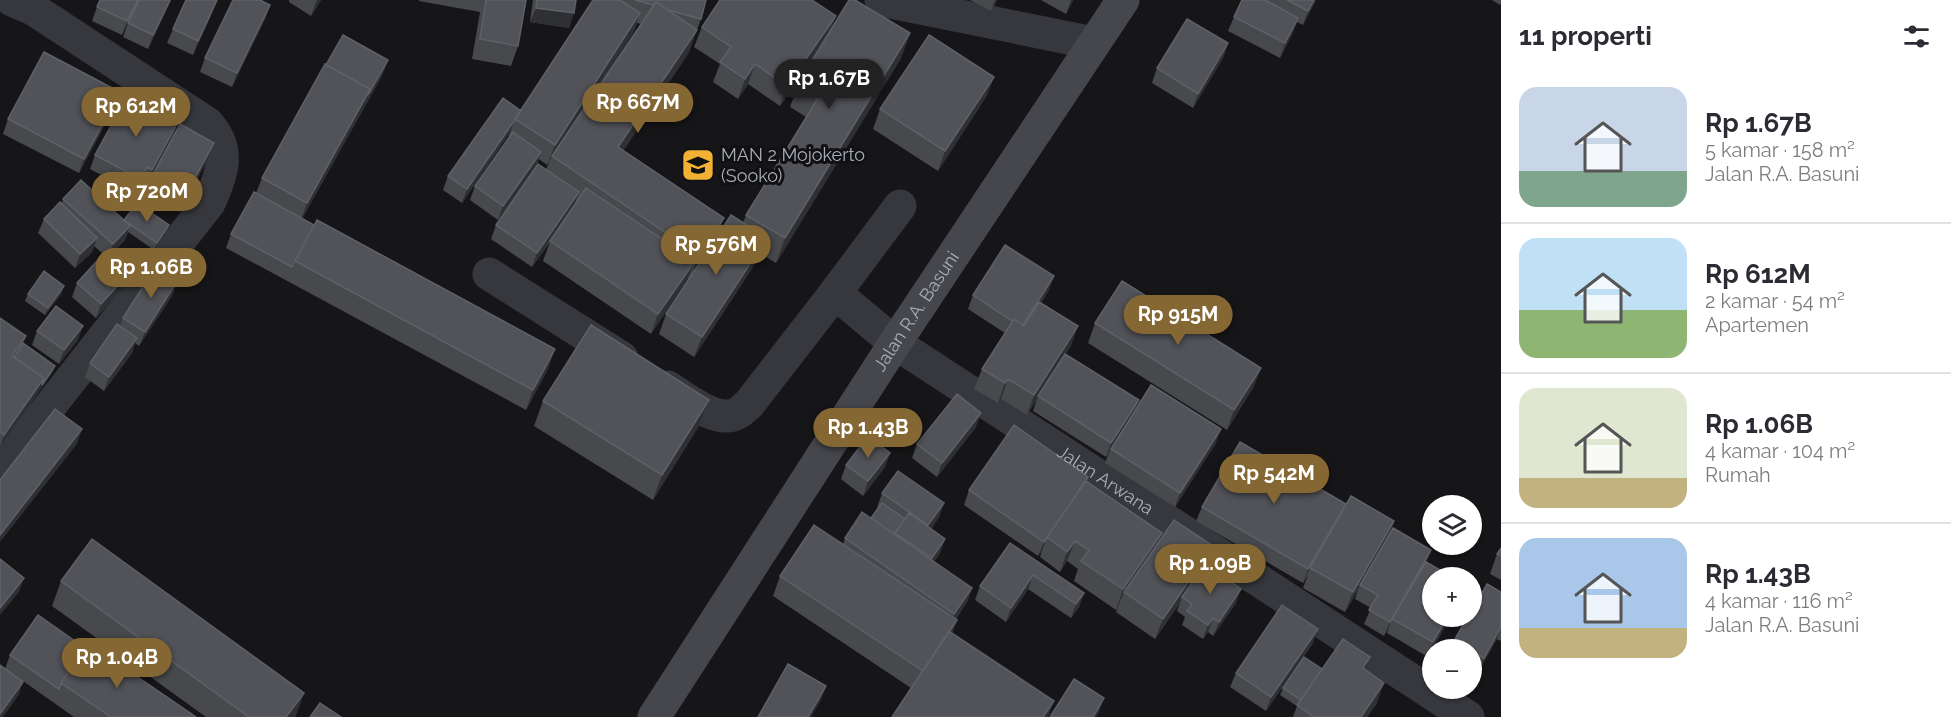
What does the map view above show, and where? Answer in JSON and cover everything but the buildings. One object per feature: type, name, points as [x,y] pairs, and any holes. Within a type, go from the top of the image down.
[{"type":"main road","name":"Jalan R.A. Basuni","points":[[654,717],[895,343],[1123,0]]},
{"type":"street","points":[[0,470],[209,203],[222,167],[222,150],[217,133],[207,123],[33,9],[12,0]]},
{"type":"street","points":[[881,0],[1093,43]]},
{"type":"street","points":[[489,274],[709,412],[722,417],[736,415],[749,404],[900,206]]},
{"type":"street","name":"Jalan Arwana","points":[[835,293],[895,343],[1468,717]]},
{"type":"place","name":"MAN 2 Mojokerto (Sooko)","points":[[698,165]]}]
